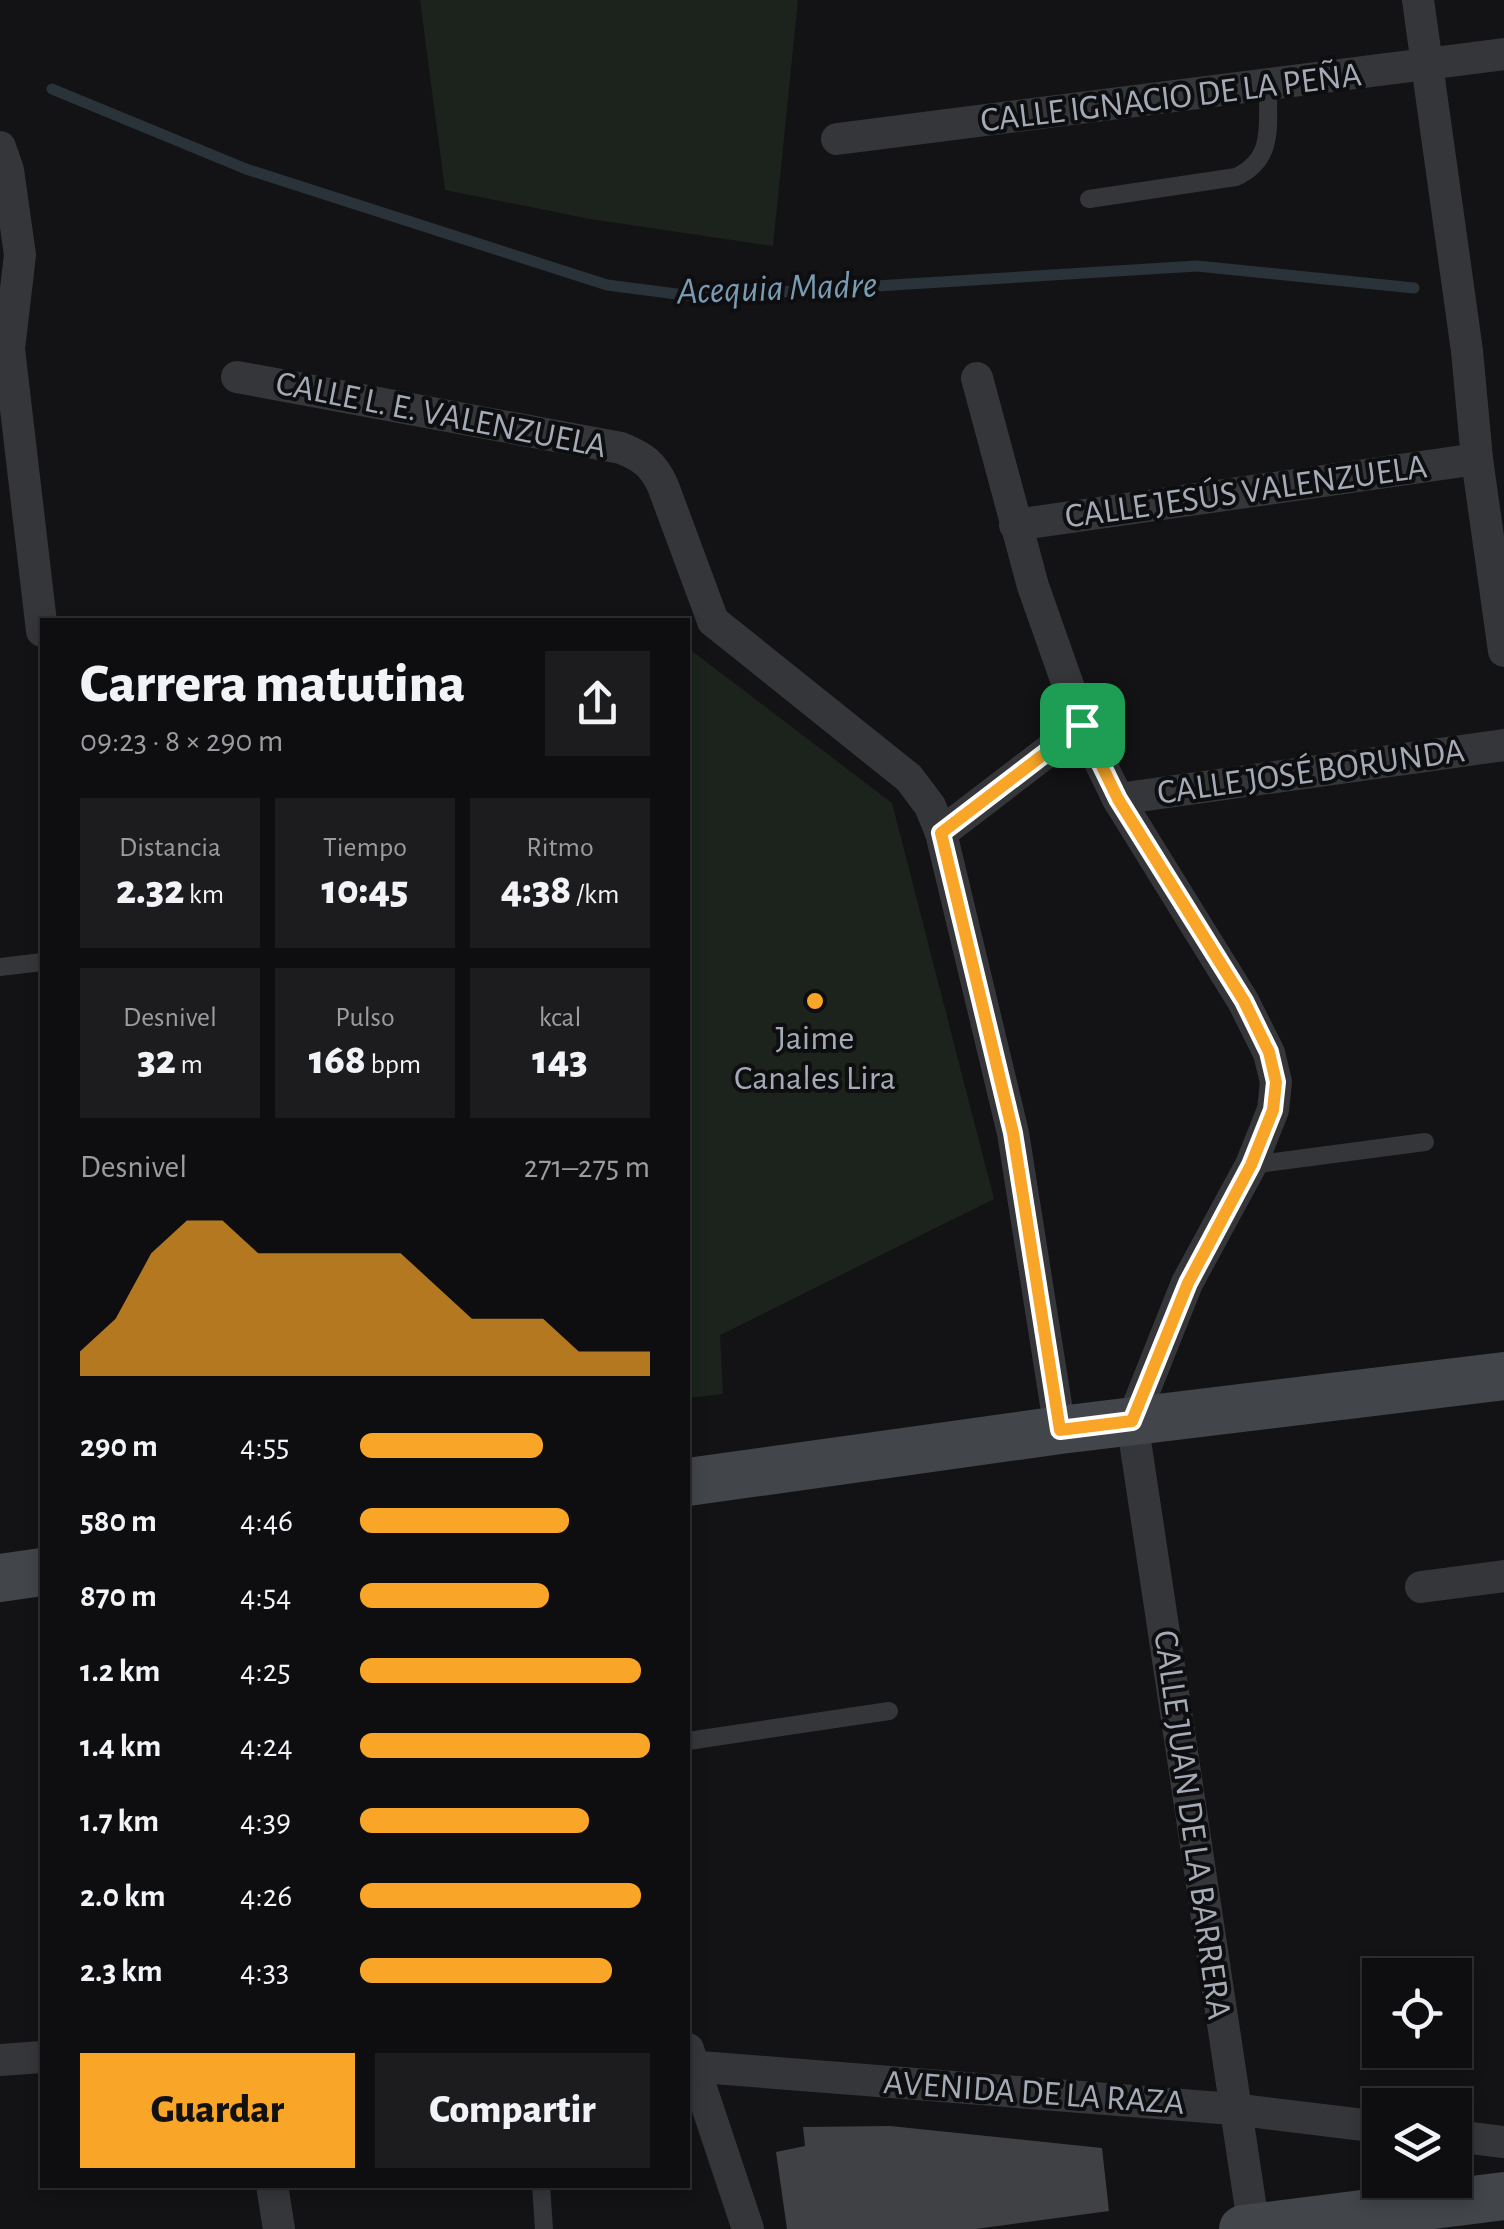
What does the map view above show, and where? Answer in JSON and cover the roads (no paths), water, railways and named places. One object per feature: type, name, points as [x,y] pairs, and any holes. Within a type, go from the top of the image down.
[{"type":"main road","points":[[690,1482],[1060,1430],[1504,1376]]},
{"type":"main road","points":[[0,1578],[40,1572]]},
{"type":"main road","points":[[1250,2228],[1504,2196]]},
{"type":"street","points":[[1418,0],[1468,351],[1476,459],[1504,650]]},
{"type":"street","name":"CALLE IGNACIO DE LA PEÑA","points":[[837,139],[1504,54]]},
{"type":"street","points":[[0,147],[8,170],[20,254],[4,339],[40,618]]},
{"type":"street","name":"CALLE L. E. VALENZUELA","points":[[237,377],[603,444],[643,456],[663,486],[700,622]]},
{"type":"street","points":[[977,378],[1016,525],[1082,725],[1118,799],[1244,1001],[1269,1052],[1276,1082],[1273,1110],[1251,1165],[1188,1283],[1132,1421]]},
{"type":"street","name":"CALLE JESÚS VALENZUELA","points":[[1016,525],[1476,459]]},
{"type":"street","points":[[700,622],[909,778],[930,806],[941,833],[1013,1133],[1060,1430]]},
{"type":"street","points":[[941,833],[1082,725]]},
{"type":"street","name":"CALLE JOSÉ BORUNDA","points":[[1118,799],[1504,745]]},
{"type":"street","name":"CALLE JUAN DE LA BARRERA","points":[[1132,1421],[1250,2228]]},
{"type":"street","points":[[1422,1587],[1504,1576]]},
{"type":"street","points":[[0,2060],[40,2058]]},
{"type":"street","name":"AVENIDA DE LA RAZA","points":[[690,2059],[1234,2108],[1362,2125]]},
{"type":"street","points":[[690,2062],[748,2229]]},
{"type":"street","points":[[1472,2138],[1504,2142]]},
{"type":"street","points":[[272,2188],[279,2229]]},
{"type":"lane","points":[[1090,199],[1236,177],[1252,170],[1267,143],[1268,86]]},
{"type":"lane","points":[[0,967],[40,962]]},
{"type":"lane","points":[[1251,1165],[1425,1142]]},
{"type":"lane","points":[[690,1741],[889,1711]]},
{"type":"lane","points":[[541,2188],[544,2229]]},
{"type":"waterway","name":"Acequia Madre","points":[[52,89],[246,169],[607,285],[700,297],[1197,266],[1414,288]]},
{"type":"place","name":"Jaime Canales Lira","points":[[815,1001]]}]
